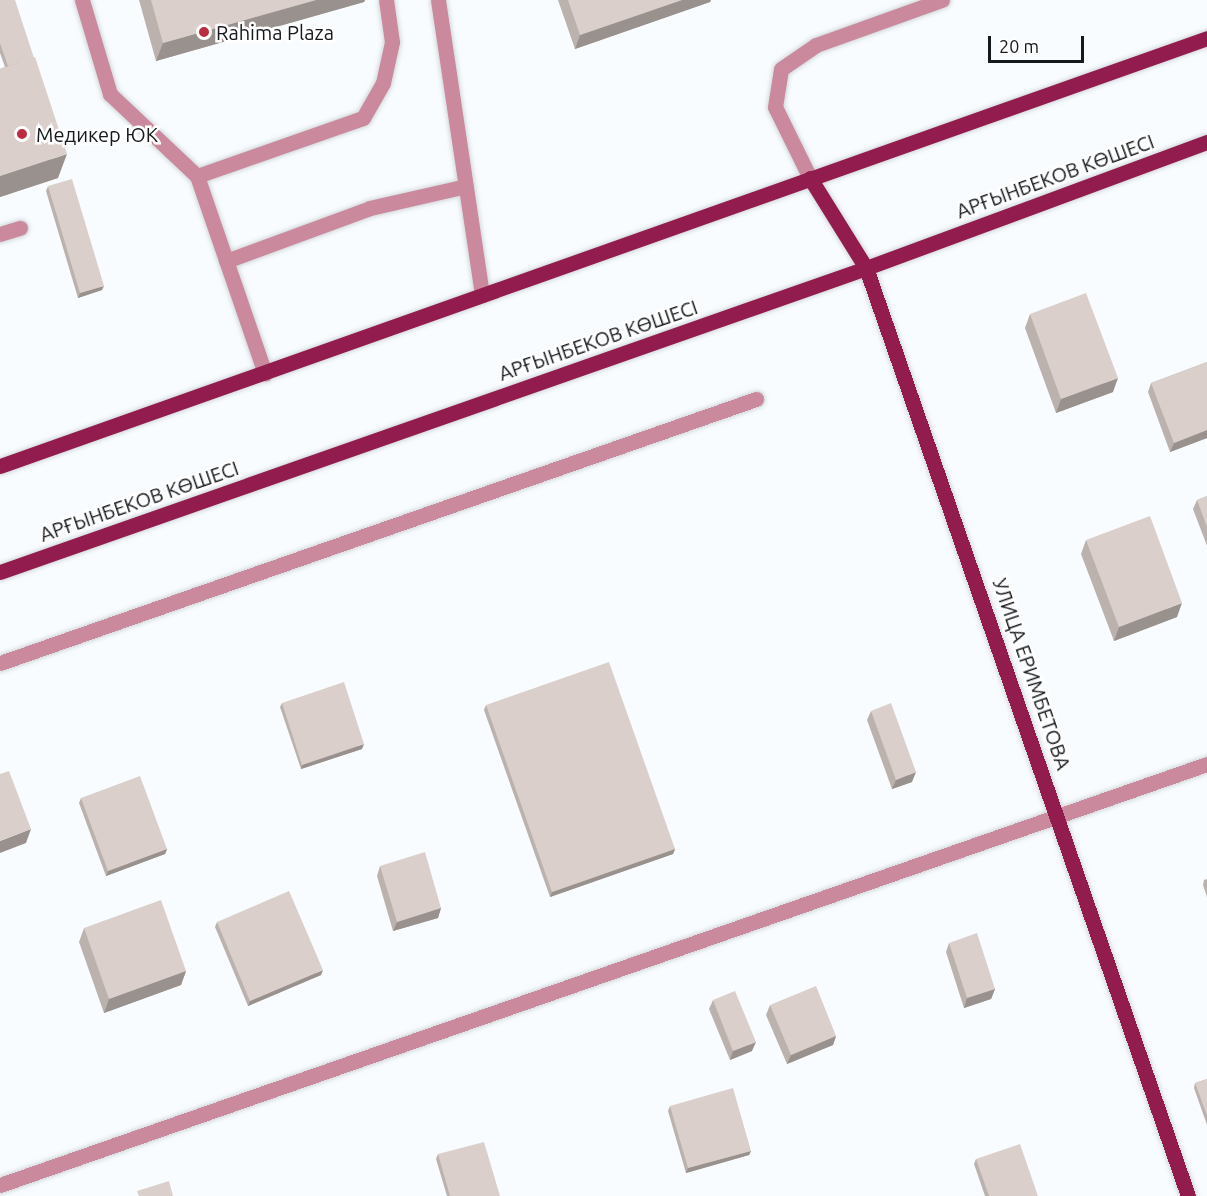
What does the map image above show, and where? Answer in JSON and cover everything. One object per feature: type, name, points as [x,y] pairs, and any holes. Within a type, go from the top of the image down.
[{"type":"main road","points":[[0,466],[265,374],[1207,38]]},
{"type":"main road","name":"АРҒЫНБЕКОВ КӨШЕСІ","points":[[0,572],[866,268],[1207,142]]},
{"type":"main road","name":"УЛИЦА ЕРИМБЕТОВА","points":[[810,178],[866,268],[1059,816],[1188,1196]]},
{"type":"street","points":[[82,0],[110,94],[197,176],[265,374]]},
{"type":"street","points":[[197,176],[363,118],[383,83],[392,42],[386,0]]},
{"type":"street","points":[[438,0],[482,295]]},
{"type":"street","points":[[810,178],[775,107],[781,69],[816,45],[942,0]]},
{"type":"street","points":[[226,261],[370,208],[466,186]]},
{"type":"street","points":[[0,234],[20,228]]},
{"type":"street","points":[[0,663],[756,399]]},
{"type":"street","points":[[0,1185],[562,986],[1207,764]]},
{"type":"building","points":[[0,0],[15,0],[34,58],[8,66],[0,43]]},
{"type":"building","points":[[151,0],[316,0],[163,43]]},
{"type":"building","points":[[568,0],[682,0],[580,35]]},
{"type":"building","name":"Медикер ЮK","points":[[35,57],[67,154],[0,176],[0,69]]},
{"type":"building","points":[[72,179],[104,286],[80,293],[48,186]]},
{"type":"building","points":[[1086,293],[1118,378],[1061,399],[1030,314]]},
{"type":"building","points":[[1207,362],[1207,430],[1174,443],[1151,383]]},
{"type":"building","points":[[1207,496],[1207,527],[1197,500]]},
{"type":"building","points":[[1150,516],[1182,603],[1119,627],[1086,540]]},
{"type":"building","points":[[609,662],[675,849],[552,892],[486,705]]},
{"type":"building","points":[[344,682],[364,744],[302,765],[282,703]]},
{"type":"building","points":[[891,703],[916,772],[896,780],[871,711]]},
{"type":"building","points":[[9,771],[31,829],[0,841],[0,774]]},
{"type":"building","points":[[140,776],[167,849],[108,871],[81,798]]},
{"type":"building","points":[[425,852],[441,908],[397,922],[380,866]]},
{"type":"building","points":[[289,891],[323,970],[250,1001],[217,922]]},
{"type":"building","points":[[161,900],[186,971],[109,999],[84,928]]},
{"type":"building","points":[[977,933],[995,989],[967,998],[949,943]]},
{"type":"building","points":[[816,986],[836,1036],[791,1055],[770,1005]]},
{"type":"building","points":[[735,991],[756,1042],[733,1051],[713,1000]]},
{"type":"building","points":[[1207,1079],[1207,1115],[1195,1083]]},
{"type":"building","points":[[733,1088],[751,1151],[688,1168],[670,1106]]},
{"type":"building","points":[[484,1142],[500,1196],[450,1196],[438,1154]]},
{"type":"building","points":[[1020,1144],[1038,1196],[989,1196],[976,1159]]},
{"type":"building","points":[[169,1181],[173,1196],[139,1196],[137,1191]]},
{"type":"place","name":"Rahima Plaza","points":[[204,32]]},
{"type":"place","name":"Медикер ЮK","points":[[22,134]]}]
